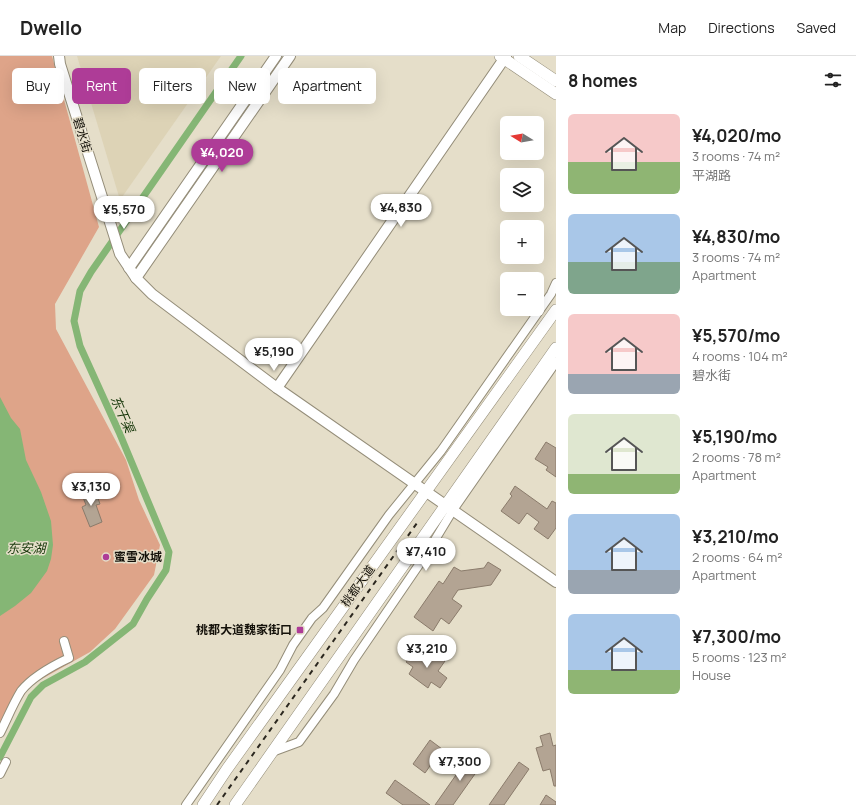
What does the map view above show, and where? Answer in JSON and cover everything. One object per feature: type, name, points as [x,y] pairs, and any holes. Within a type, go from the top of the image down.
[{"type":"main road","points":[[519,56],[556,81]]},
{"type":"main road","points":[[504,57],[556,94]]},
{"type":"main road","name":"桃都大道","points":[[203,805],[227,769],[556,310]]},
{"type":"main road","name":"桃都大道","points":[[235,805],[449,508],[556,348]]},
{"type":"street","name":"碧水街","points":[[59,56],[60,64],[106,214],[120,254],[136,278],[152,294],[277,388],[556,582]]},
{"type":"street","points":[[129,268],[276,56]]},
{"type":"street","points":[[136,278],[290,56]]},
{"type":"street","points":[[277,388],[504,57]]},
{"type":"street","points":[[186,805],[280,670],[293,645],[312,618],[323,608],[389,514],[441,451],[551,294],[556,283]]},
{"type":"street","points":[[272,752],[299,742],[330,700],[354,660],[427,552],[449,508],[556,362]]},
{"type":"street","points":[[0,733],[21,691],[32,680],[48,669],[69,658],[64,641]]},
{"type":"street","points":[[0,774],[6,762]]},
{"type":"shaded area","points":[[0,56],[52,56],[55,68],[12,68],[12,104],[64,104],[64,100],[99,227],[55,304],[56,329],[126,460],[139,500],[160,545],[154,575],[115,629],[90,652],[31,685],[0,730]]},
{"type":"shaded area","points":[[77,56],[221,56],[206,77],[206,68],[139,68],[139,104],[187,104],[120,200],[91,104],[131,104],[131,68],[81,68]]},
{"type":"water","name":"东安湖","points":[[0,397],[11,418],[20,429],[26,460],[41,492],[51,521],[53,545],[47,571],[31,593],[0,616]]},
{"type":"building","points":[[546,442],[556,448],[556,477],[546,470],[548,467],[535,459]]},
{"type":"building","points":[[515,486],[547,509],[552,501],[556,503],[556,528],[548,539],[534,529],[539,522],[527,513],[519,524],[501,511],[512,496],[510,494]]},
{"type":"building","points":[[94,487],[100,504],[96,505],[102,522],[90,527],[82,507],[86,505],[81,492]]},
{"type":"building","points":[[488,562],[501,570],[491,585],[458,590],[452,599],[462,606],[449,624],[441,618],[433,631],[414,617],[439,581],[443,584],[454,567],[461,571],[484,568]]},
{"type":"building","points":[[430,650],[445,661],[438,671],[447,678],[440,688],[431,682],[428,688],[409,674],[413,667],[406,662],[413,653],[423,660]]},
{"type":"building","points":[[550,733],[553,746],[556,745],[556,786],[554,786],[550,769],[543,771],[536,748],[543,746],[540,736]]},
{"type":"building","points":[[430,740],[442,749],[425,773],[413,764]]},
{"type":"building","points":[[470,755],[482,764],[453,805],[435,805]]},
{"type":"building","points":[[519,762],[529,769],[504,805],[489,805]]},
{"type":"building","points":[[395,780],[430,805],[403,805],[386,793]]},
{"type":"building","points":[[546,795],[556,802],[556,805],[540,805]]},
{"type":"waterway","name":"东干渠","points":[[0,757],[31,697],[43,685],[85,662],[133,624],[166,570],[169,552],[119,432],[80,346],[74,321],[80,291],[91,272],[241,56]]},
{"type":"railway","points":[[217,805],[417,523]]},
{"type":"place","name":"蜜雪冰城","points":[[106,557]]},
{"type":"place","name":"桃都大道魏家街口","points":[[300,630]]}]
